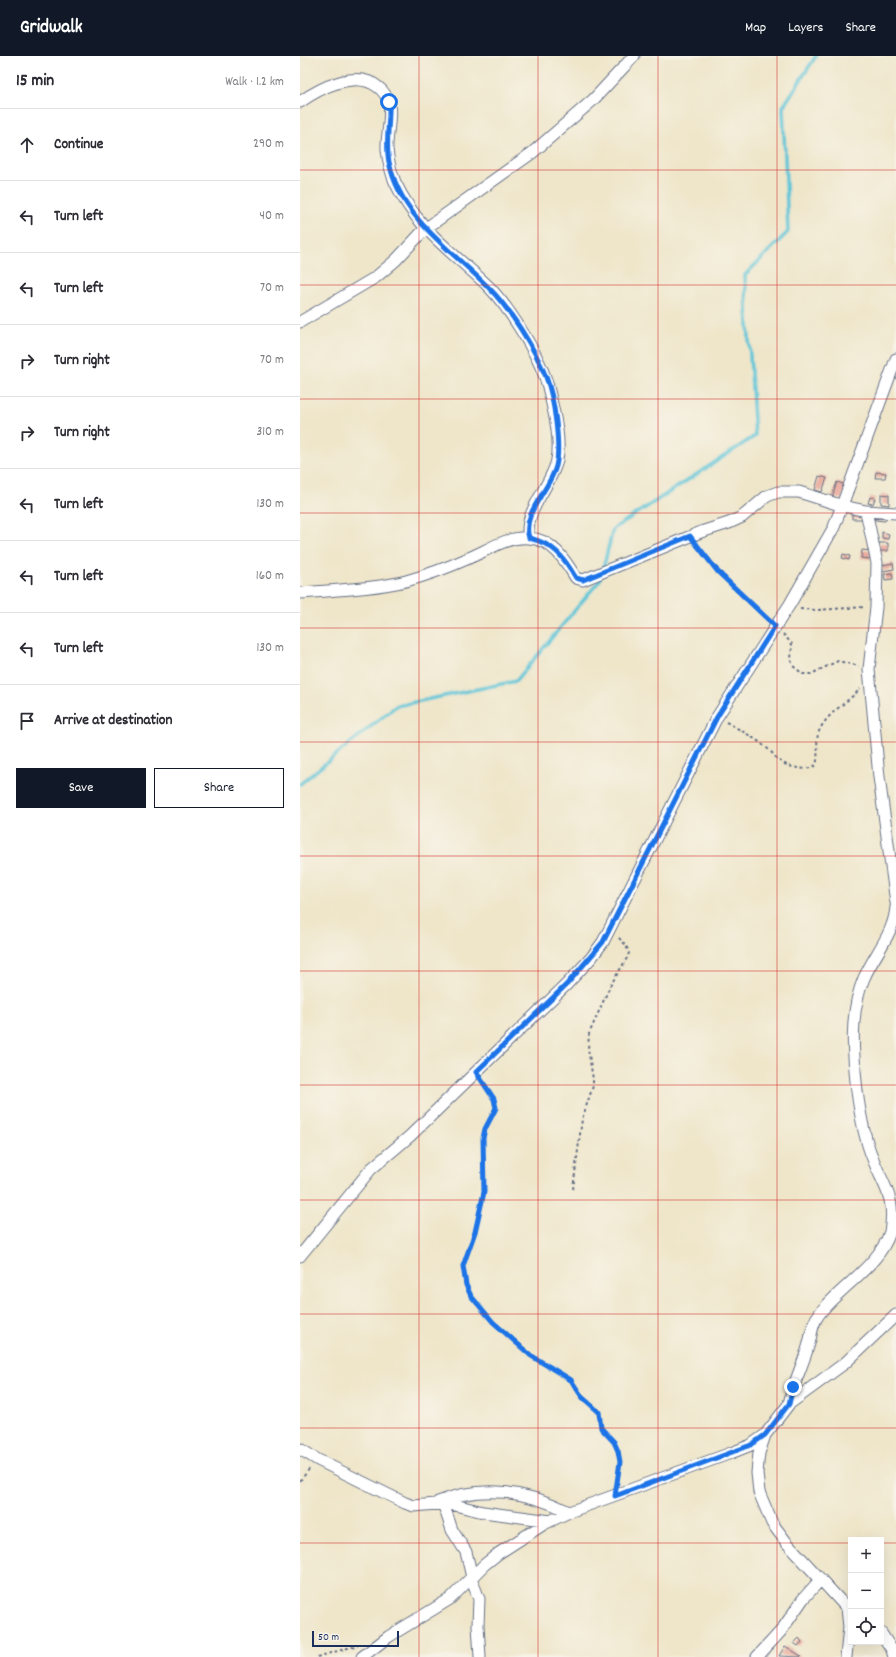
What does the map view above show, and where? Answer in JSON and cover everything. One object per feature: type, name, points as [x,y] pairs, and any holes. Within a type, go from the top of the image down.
[{"type":"street","points":[[300,322],[376,277],[396,260],[425,229],[532,153],[593,100],[634,56]]},
{"type":"street","points":[[300,102],[320,90],[351,80],[365,80],[373,83],[382,90],[389,102],[390,118],[387,148],[389,162],[395,181],[408,205],[425,229],[498,297],[532,350],[546,379],[556,428],[558,458],[552,476],[529,520],[527,528],[529,538]]},
{"type":"street","points":[[300,1256],[371,1169],[410,1136],[567,984],[591,958],[610,930],[717,717],[790,604],[834,527],[843,506],[875,412],[896,359]]},
{"type":"street","points":[[300,593],[352,589],[404,581],[452,565],[502,542],[529,538],[550,545],[565,561],[578,580],[589,578],[690,536],[729,523],[742,516],[767,496],[778,492],[799,492],[843,506],[896,513]]},
{"type":"street","points":[[866,510],[877,563],[876,606],[870,674],[879,777],[896,903]]},
{"type":"street","points":[[789,1404],[795,1380],[808,1346],[814,1321],[839,1291],[880,1253],[885,1244],[893,1221],[893,1199],[873,1161],[866,1140],[857,1092],[853,1046],[856,1001],[864,978],[890,934],[895,919],[896,907]]},
{"type":"street","points":[[362,1657],[450,1599],[499,1553],[551,1521],[569,1512],[751,1445],[765,1435],[789,1404],[845,1363],[896,1315]]},
{"type":"street","points":[[765,1435],[759,1453],[757,1473],[759,1492],[772,1523],[848,1608]]},
{"type":"street","points":[[300,1449],[318,1460],[414,1506],[439,1503],[460,1494],[495,1491],[540,1499],[569,1512]]},
{"type":"street","points":[[439,1503],[495,1514],[551,1521]]},
{"type":"street","points":[[439,1503],[452,1530],[466,1552],[479,1599],[478,1625],[480,1657]]},
{"type":"street","points":[[757,1657],[781,1631],[803,1598],[821,1579]]},
{"type":"street","points":[[846,1657],[848,1637]]},
{"type":"street","points":[[884,1638],[892,1650],[894,1657]]},
{"type":"path","points":[[690,536],[728,582],[792,644],[791,660],[798,672],[811,674],[838,661],[870,674],[820,728],[816,741],[817,760],[812,768],[803,768],[781,762],[770,750],[756,740],[717,717]]},
{"type":"path","points":[[790,604],[802,609],[816,610],[876,606]]},
{"type":"path","points":[[573,1189],[582,1119],[594,1079],[588,1049],[588,1034],[610,986],[629,953],[626,945],[610,930]]},
{"type":"path","points":[[476,1072],[494,1099],[496,1108],[485,1129],[483,1138],[484,1192],[475,1232],[463,1266],[466,1285],[471,1296],[493,1322],[530,1355],[571,1380],[582,1397],[599,1412],[601,1428],[614,1442],[618,1451],[620,1462],[615,1496]]},
{"type":"path","points":[[300,1481],[318,1460]]},
{"type":"path","points":[[317,1657],[346,1648],[380,1644]]},
{"type":"building","points":[[876,472],[886,473],[885,478],[875,478]]},
{"type":"building","points":[[819,476],[827,478],[822,492],[815,490]]},
{"type":"building","points":[[837,482],[846,485],[842,500],[832,497]]},
{"type":"building","points":[[881,494],[889,495],[889,505],[881,504]]},
{"type":"building","points":[[870,497],[875,498],[873,504],[868,503]]},
{"type":"building","points":[[852,514],[864,514],[863,519],[852,519]]},
{"type":"building","points":[[875,515],[886,515],[885,521],[875,520]]},
{"type":"building","points":[[882,532],[889,534],[888,539],[882,538]]},
{"type":"building","points":[[879,543],[888,543],[888,551],[879,551]]},
{"type":"building","points":[[862,550],[871,551],[871,559],[861,558]]},
{"type":"building","points":[[843,554],[850,556],[849,560],[842,558]]},
{"type":"building","points":[[893,563],[894,569],[883,571],[882,565]]},
{"type":"building","points":[[892,573],[893,579],[885,580],[884,574]]},
{"type":"building","points":[[799,1638],[802,1642],[798,1646],[794,1643]]},
{"type":"building","points":[[785,1646],[801,1656],[779,1656]]},
{"type":"waterway","points":[[603,569],[613,529],[755,436],[745,275],[788,232],[783,107],[816,56]]},
{"type":"waterway","points":[[300,784],[396,706],[516,681],[600,580],[601,575]]},
{"type":"route","points":[[389,102],[390,118],[387,148],[389,162],[395,181],[408,205],[425,229],[498,297],[541,365],[546,379],[556,428],[558,458],[552,476],[527,525],[529,538],[550,545],[565,561],[576,578],[578,580],[583,580],[690,536],[718,572],[755,609],[775,626],[717,717],[665,818],[635,883],[603,942],[591,958],[567,984],[476,1072],[494,1099],[496,1108],[485,1129],[483,1138],[482,1150],[485,1181],[484,1192],[475,1232],[463,1266],[463,1274],[466,1285],[471,1296],[493,1322],[514,1339],[530,1355],[571,1380],[582,1397],[597,1409],[599,1412],[601,1428],[614,1442],[618,1451],[620,1462],[615,1496],[751,1445],[765,1435],[789,1404],[793,1387]]}]
